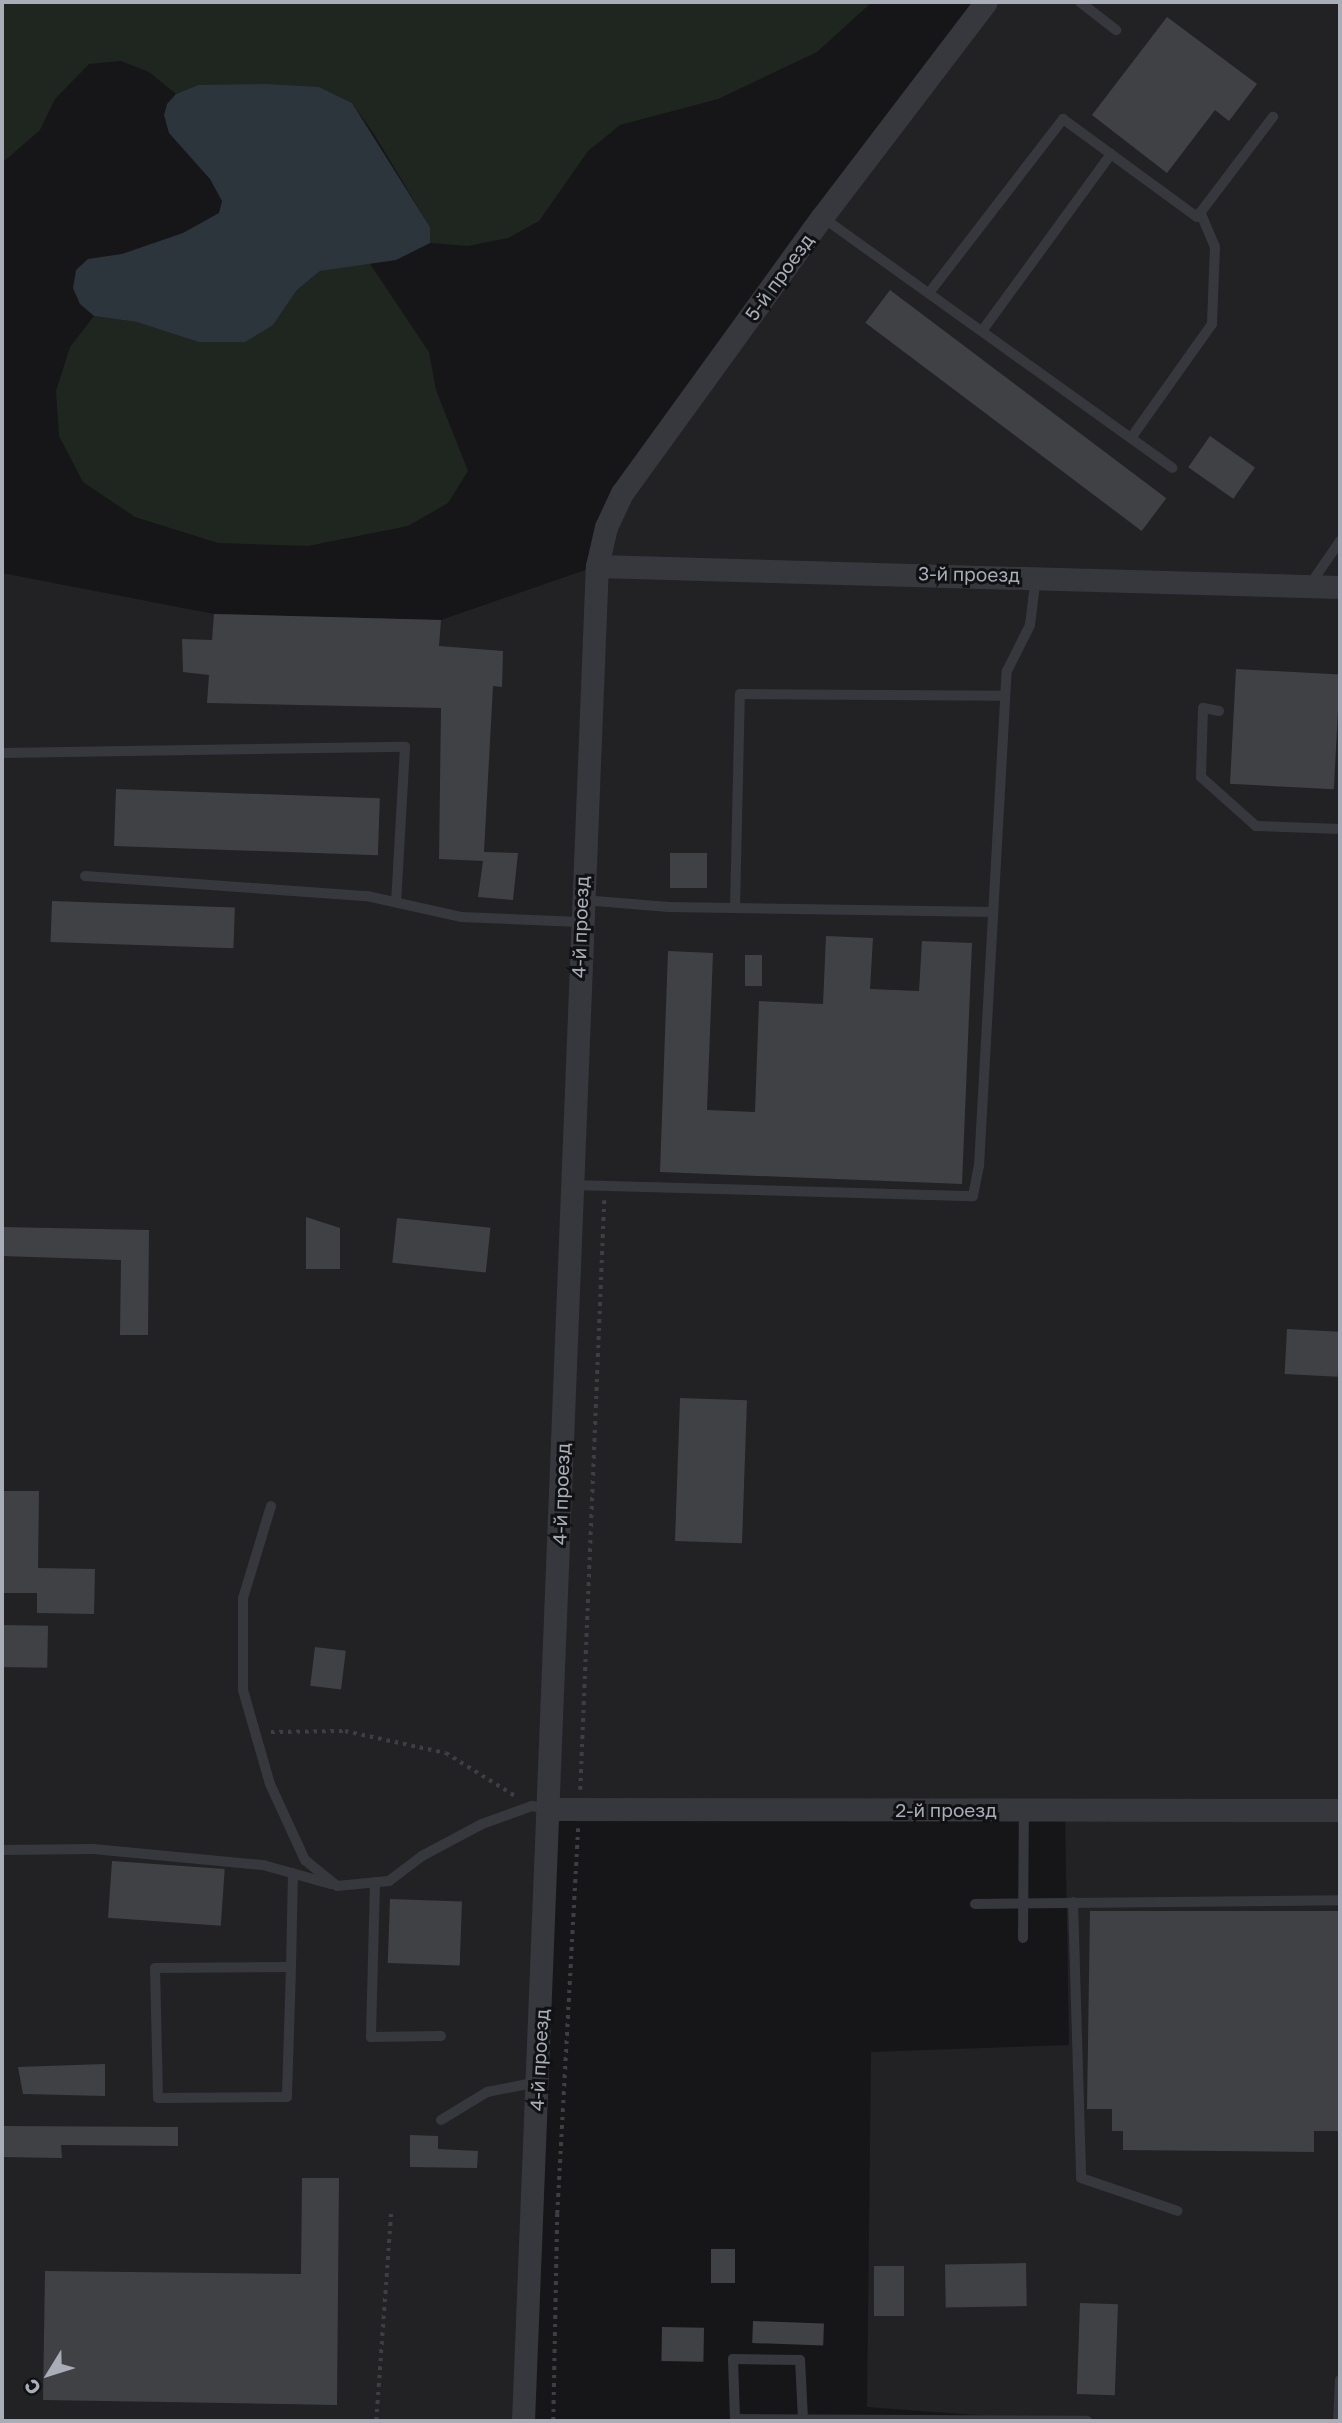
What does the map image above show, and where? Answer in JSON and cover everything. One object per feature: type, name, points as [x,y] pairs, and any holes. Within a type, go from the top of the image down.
[{"type":"street","name":"5-й проезд","points":[[597,566],[606,527],[622,493],[822,217],[986,2]]},
{"type":"street","name":"3-й проезд","points":[[597,566],[1035,576],[1340,587]]},
{"type":"street","name":"4-й проезд","points":[[523,2421],[539,2081],[541,1807],[572,1185],[580,911],[597,566]]},
{"type":"street","name":"2-й проезд","points":[[541,1807],[1340,1810]]},
{"type":"lane","points":[[1080,2],[1116,30]]},
{"type":"lane","points":[[929,293],[1063,119],[1197,217],[1273,117]]},
{"type":"lane","points":[[982,331],[1111,154]]},
{"type":"lane","points":[[1131,438],[1212,324],[1215,247],[1200,212]]},
{"type":"lane","points":[[822,217],[1171,468]]},
{"type":"lane","points":[[1309,586],[1340,541]]},
{"type":"lane","points":[[572,1185],[973,1196],[979,1166],[1007,671],[1030,625],[1035,576]]},
{"type":"lane","points":[[735,908],[740,694],[1005,696]]},
{"type":"lane","points":[[1219,711],[1203,708],[1201,777],[1256,825],[1340,829]]},
{"type":"lane","points":[[2,753],[405,747],[396,902]]},
{"type":"lane","points":[[85,876],[367,896],[461,917],[735,908],[993,912]]},
{"type":"lane","points":[[271,1506],[243,1598],[243,1690],[270,1784],[304,1860],[337,1886]]},
{"type":"lane","points":[[2,1850],[93,1849],[263,1865],[337,1886],[389,1881],[422,1856],[482,1824],[541,1807]]},
{"type":"lane","points":[[1023,1938],[1024,1810]]},
{"type":"lane","points":[[291,1967],[155,1968],[159,2098],[287,2097],[291,1967],[293,1874]]},
{"type":"lane","points":[[375,1882],[372,2037],[441,2036]]},
{"type":"lane","points":[[975,1904],[1340,1900]]},
{"type":"lane","points":[[1073,1902],[1081,2178],[1178,2211]]},
{"type":"lane","points":[[441,2120],[487,2092],[539,2081]]},
{"type":"lane","points":[[803,2419],[800,2360],[733,2359],[735,2419],[1087,2421]]},
{"type":"lane","points":[[1338,2421],[1340,2380]]},
{"type":"path","points":[[255,1732],[345,1731],[446,1753],[541,1807]]},
{"type":"path","points":[[376,2421],[391,2213]]},
{"type":"shaded area","points":[[2,2],[872,2],[817,52],[718,99],[620,125],[588,151],[539,221],[508,238],[468,246],[430,243],[430,227],[374,134],[352,103],[319,87],[198,85],[176,94],[149,72],[121,61],[89,64],[55,99],[40,130],[2,163]]},
{"type":"shaded area","points":[[993,2],[1340,2],[1340,1806],[551,1809],[524,2421],[2,2421],[2,573],[214,614],[441,620],[597,566],[622,493]]},
{"type":"shaded area","points":[[266,84],[319,87],[352,103],[430,227],[430,243],[396,260],[320,271],[297,290],[273,325],[245,342],[199,342],[137,322],[94,316],[80,304],[73,288],[76,270],[88,259],[122,254],[183,233],[219,213],[222,201],[210,179],[169,133],[164,115],[167,104],[176,94],[198,85]]},
{"type":"shaded area","points":[[344,264],[370,264],[429,352],[436,390],[468,471],[448,503],[408,526],[308,546],[218,543],[135,517],[83,482],[59,436],[56,391],[70,347],[94,316],[137,322],[273,325],[297,290],[320,271]]},
{"type":"shaded area","points":[[1065,1810],[1340,1810],[1340,2421],[1057,2421],[867,2407],[871,2052],[1069,2045]]},
{"type":"building","points":[[1167,17],[1257,84],[1229,121],[1215,110],[1167,173],[1092,115]]},
{"type":"building","points":[[890,290],[1166,498],[1142,531],[865,323]]},
{"type":"building","points":[[1210,436],[1255,468],[1233,499],[1188,467]]},
{"type":"building","points":[[214,614],[441,620],[439,646],[503,651],[502,687],[493,686],[484,852],[518,853],[513,900],[478,897],[483,861],[439,859],[441,708],[207,703],[209,675],[183,672],[182,639],[212,640]]},
{"type":"building","points":[[1236,669],[1340,674],[1334,789],[1230,784]]},
{"type":"building","points":[[116,789],[380,798],[378,855],[114,846]]},
{"type":"building","points":[[670,853],[707,853],[707,888],[670,888]]},
{"type":"building","points":[[52,901],[235,907],[233,948],[51,942]]},
{"type":"building","points":[[826,936],[873,938],[870,989],[919,991],[922,941],[972,943],[962,1184],[660,1172],[668,951],[713,953],[707,1110],[755,1112],[759,1001],[823,1004]]},
{"type":"building","points":[[745,955],[762,955],[762,986],[745,986]]},
{"type":"building","points":[[306,1217],[340,1228],[340,1269],[306,1269]]},
{"type":"building","points":[[397,1218],[490,1228],[486,1273],[392,1263]]},
{"type":"building","points":[[2,1227],[149,1230],[148,1335],[120,1335],[121,1260],[2,1256]]},
{"type":"building","points":[[1287,1329],[1340,1332],[1338,1377],[1285,1374]]},
{"type":"building","points":[[680,1398],[747,1400],[742,1543],[675,1541]]},
{"type":"building","points":[[2,1491],[39,1491],[38,1568],[95,1569],[94,1614],[37,1613],[37,1593],[2,1593]]},
{"type":"building","points":[[2,1625],[48,1626],[47,1668],[2,1667]]},
{"type":"building","points":[[315,1647],[346,1651],[341,1689],[310,1686]]},
{"type":"building","points":[[112,1861],[225,1869],[221,1926],[108,1918]]},
{"type":"building","points":[[390,1899],[462,1902],[460,1965],[388,1963]]},
{"type":"building","points":[[1090,1911],[1340,1911],[1340,2131],[1314,2131],[1314,2152],[1123,2150],[1123,2131],[1112,2131],[1112,2109],[1087,2109]]},
{"type":"building","points":[[105,2064],[105,2096],[23,2094],[18,2067]]},
{"type":"building","points":[[2,2126],[178,2127],[178,2146],[61,2145],[62,2158],[2,2157]]},
{"type":"building","points":[[410,2135],[438,2136],[438,2149],[478,2151],[477,2168],[410,2167]]},
{"type":"building","points":[[302,2178],[339,2178],[337,2405],[43,2400],[45,2271],[301,2274]]},
{"type":"building","points":[[711,2249],[735,2249],[735,2283],[711,2283]]},
{"type":"building","points":[[1026,2263],[1027,2306],[946,2307],[945,2264]]},
{"type":"building","points":[[874,2266],[904,2266],[904,2316],[874,2316]]},
{"type":"building","points":[[1080,2303],[1118,2304],[1115,2395],[1077,2394]]},
{"type":"building","points":[[753,2321],[824,2323],[823,2345],[752,2343]]},
{"type":"building","points":[[662,2327],[704,2328],[703,2362],[661,2361]]}]
